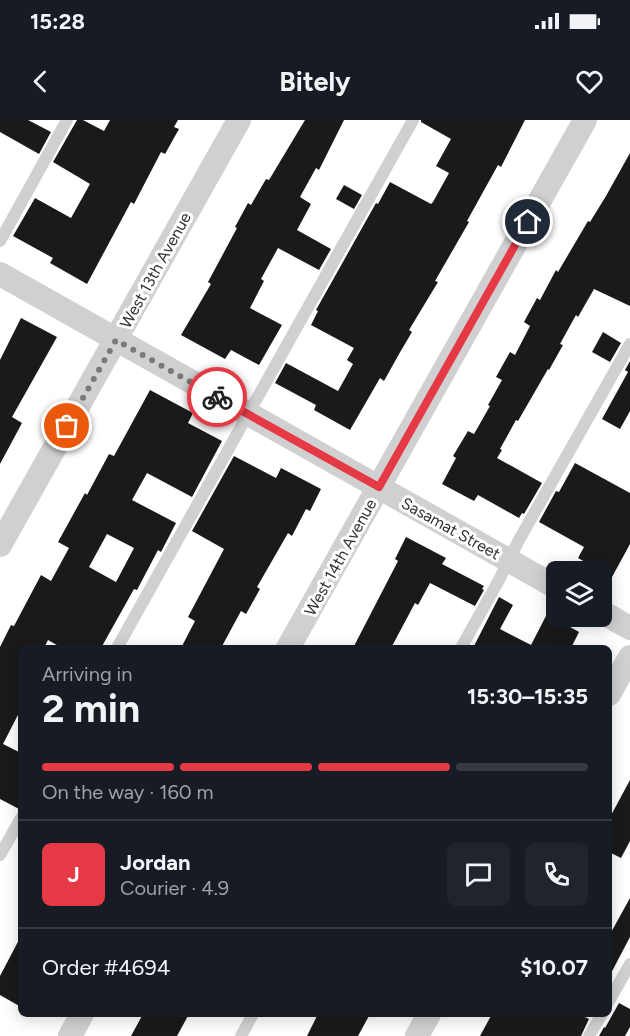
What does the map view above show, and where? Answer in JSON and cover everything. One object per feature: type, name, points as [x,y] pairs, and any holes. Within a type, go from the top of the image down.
[{"type":"street","name":"West 13th Avenue","points":[[0,545],[239,120]]},
{"type":"street","name":"West 14th Avenue","points":[[290,645],[585,120]]},
{"type":"street","name":"Sasamat Street","points":[[0,274],[546,581]]},
{"type":"street","points":[[612,618],[630,628]]},
{"type":"street","points":[[612,689],[630,657]]},
{"type":"street","points":[[70,1036],[80,1017]]},
{"type":"street","points":[[417,1036],[427,1017]]},
{"type":"lane","points":[[0,241],[68,120]]},
{"type":"lane","points":[[119,645],[413,120]]},
{"type":"lane","points":[[463,645],[630,344]]},
{"type":"lane","points":[[0,855],[18,823]]},
{"type":"lane","points":[[612,996],[630,964]]},
{"type":"lane","points":[[241,1036],[251,1017]]},
{"type":"lane","points":[[589,1036],[600,1017]]},
{"type":"building","points":[[0,120],[28,120],[51,132],[39,154],[0,132]]},
{"type":"building","points":[[77,120],[83,120],[104,131],[110,120],[178,120],[174,127],[179,129],[165,154],[161,152],[134,204],[131,202],[87,284],[50,263],[53,258],[13,236],[35,198],[71,218],[90,184],[53,162]]},
{"type":"building","points":[[305,120],[344,120],[319,170],[316,168],[300,197],[311,204],[297,230],[331,249],[319,270],[278,248],[261,279],[264,281],[250,308],[282,325],[259,365],[231,350],[225,359],[181,335],[211,284],[208,282],[248,203],[251,205],[266,179],[269,180]]},
{"type":"building","points":[[421,120],[525,120],[501,167],[498,165],[435,281],[438,282],[409,330],[412,332],[384,381],[380,378],[350,430],[314,410],[316,405],[275,383],[286,363],[338,391],[353,364],[347,360],[354,348],[311,325],[318,311],[316,310],[390,182],[431,204],[449,173],[436,166],[451,139]]},
{"type":"building","points":[[630,153],[630,306],[594,289],[578,317],[576,315],[549,370],[500,449],[502,450],[497,458],[542,483],[524,514],[522,513],[519,518],[478,495],[474,501],[442,484],[456,458],[453,456],[468,431],[474,434],[490,406],[488,405],[502,380],[496,377],[510,352],[515,355],[530,326],[524,322],[537,298],[540,300],[556,270],[558,272]]},
{"type":"building","points":[[344,185],[362,195],[354,209],[336,199]]},
{"type":"building","points":[[21,318],[57,337],[12,417],[22,423],[0,464],[0,360]]},
{"type":"building","points":[[603,332],[621,343],[610,362],[592,352]]},
{"type":"building","points":[[630,361],[630,411],[620,429],[602,419],[628,372],[625,370]]},
{"type":"building","points":[[150,390],[193,413],[188,423],[222,441],[192,497],[147,473],[132,500],[176,523],[161,552],[158,550],[137,590],[134,589],[103,645],[57,645],[48,640],[46,645],[18,645],[18,715],[3,744],[18,752],[18,808],[0,799],[0,647],[41,575],[51,581],[69,548],[58,542],[109,454],[114,456]],"holes":[[[107,534],[134,548],[116,582],[89,567]]]},
{"type":"building","points":[[234,456],[276,478],[281,468],[321,489],[310,511],[306,509],[292,536],[288,533],[257,587],[260,589],[246,614],[241,611],[223,645],[183,645],[195,621],[188,617],[224,549],[192,531]]},
{"type":"building","points":[[575,463],[630,493],[630,544],[612,577],[612,561],[583,561],[578,558],[584,547],[539,522],[556,491],[559,492]]},
{"type":"building","points":[[406,537],[446,558],[442,564],[484,586],[482,589],[484,590],[475,606],[430,583],[418,605],[415,603],[393,645],[355,645],[398,561],[395,559]]},
{"type":"building","points":[[499,597],[513,605],[500,629],[531,645],[475,645]]},
{"type":"building","points":[[546,616],[546,627],[570,627],[579,632],[572,645],[531,645]]},
{"type":"building","points":[[630,780],[630,841],[621,858],[612,854],[612,813]]},
{"type":"building","points":[[630,898],[630,937],[612,971],[612,931]]},
{"type":"building","points":[[18,942],[18,1005],[0,995],[0,976]]},
{"type":"building","points":[[619,1003],[630,1009],[630,1027],[625,1036],[599,1036],[612,1017]]},
{"type":"building","points":[[141,1017],[187,1017],[177,1036],[131,1036]]},
{"type":"building","points":[[316,1017],[368,1017],[358,1036],[307,1036]]},
{"type":"building","points":[[490,1017],[585,1017],[589,1019],[581,1036],[480,1036]]},
{"type":"way so far","points":[[67,426],[116,340],[217,397]]},
{"type":"route","points":[[217,397],[379,487],[528,222]]}]
